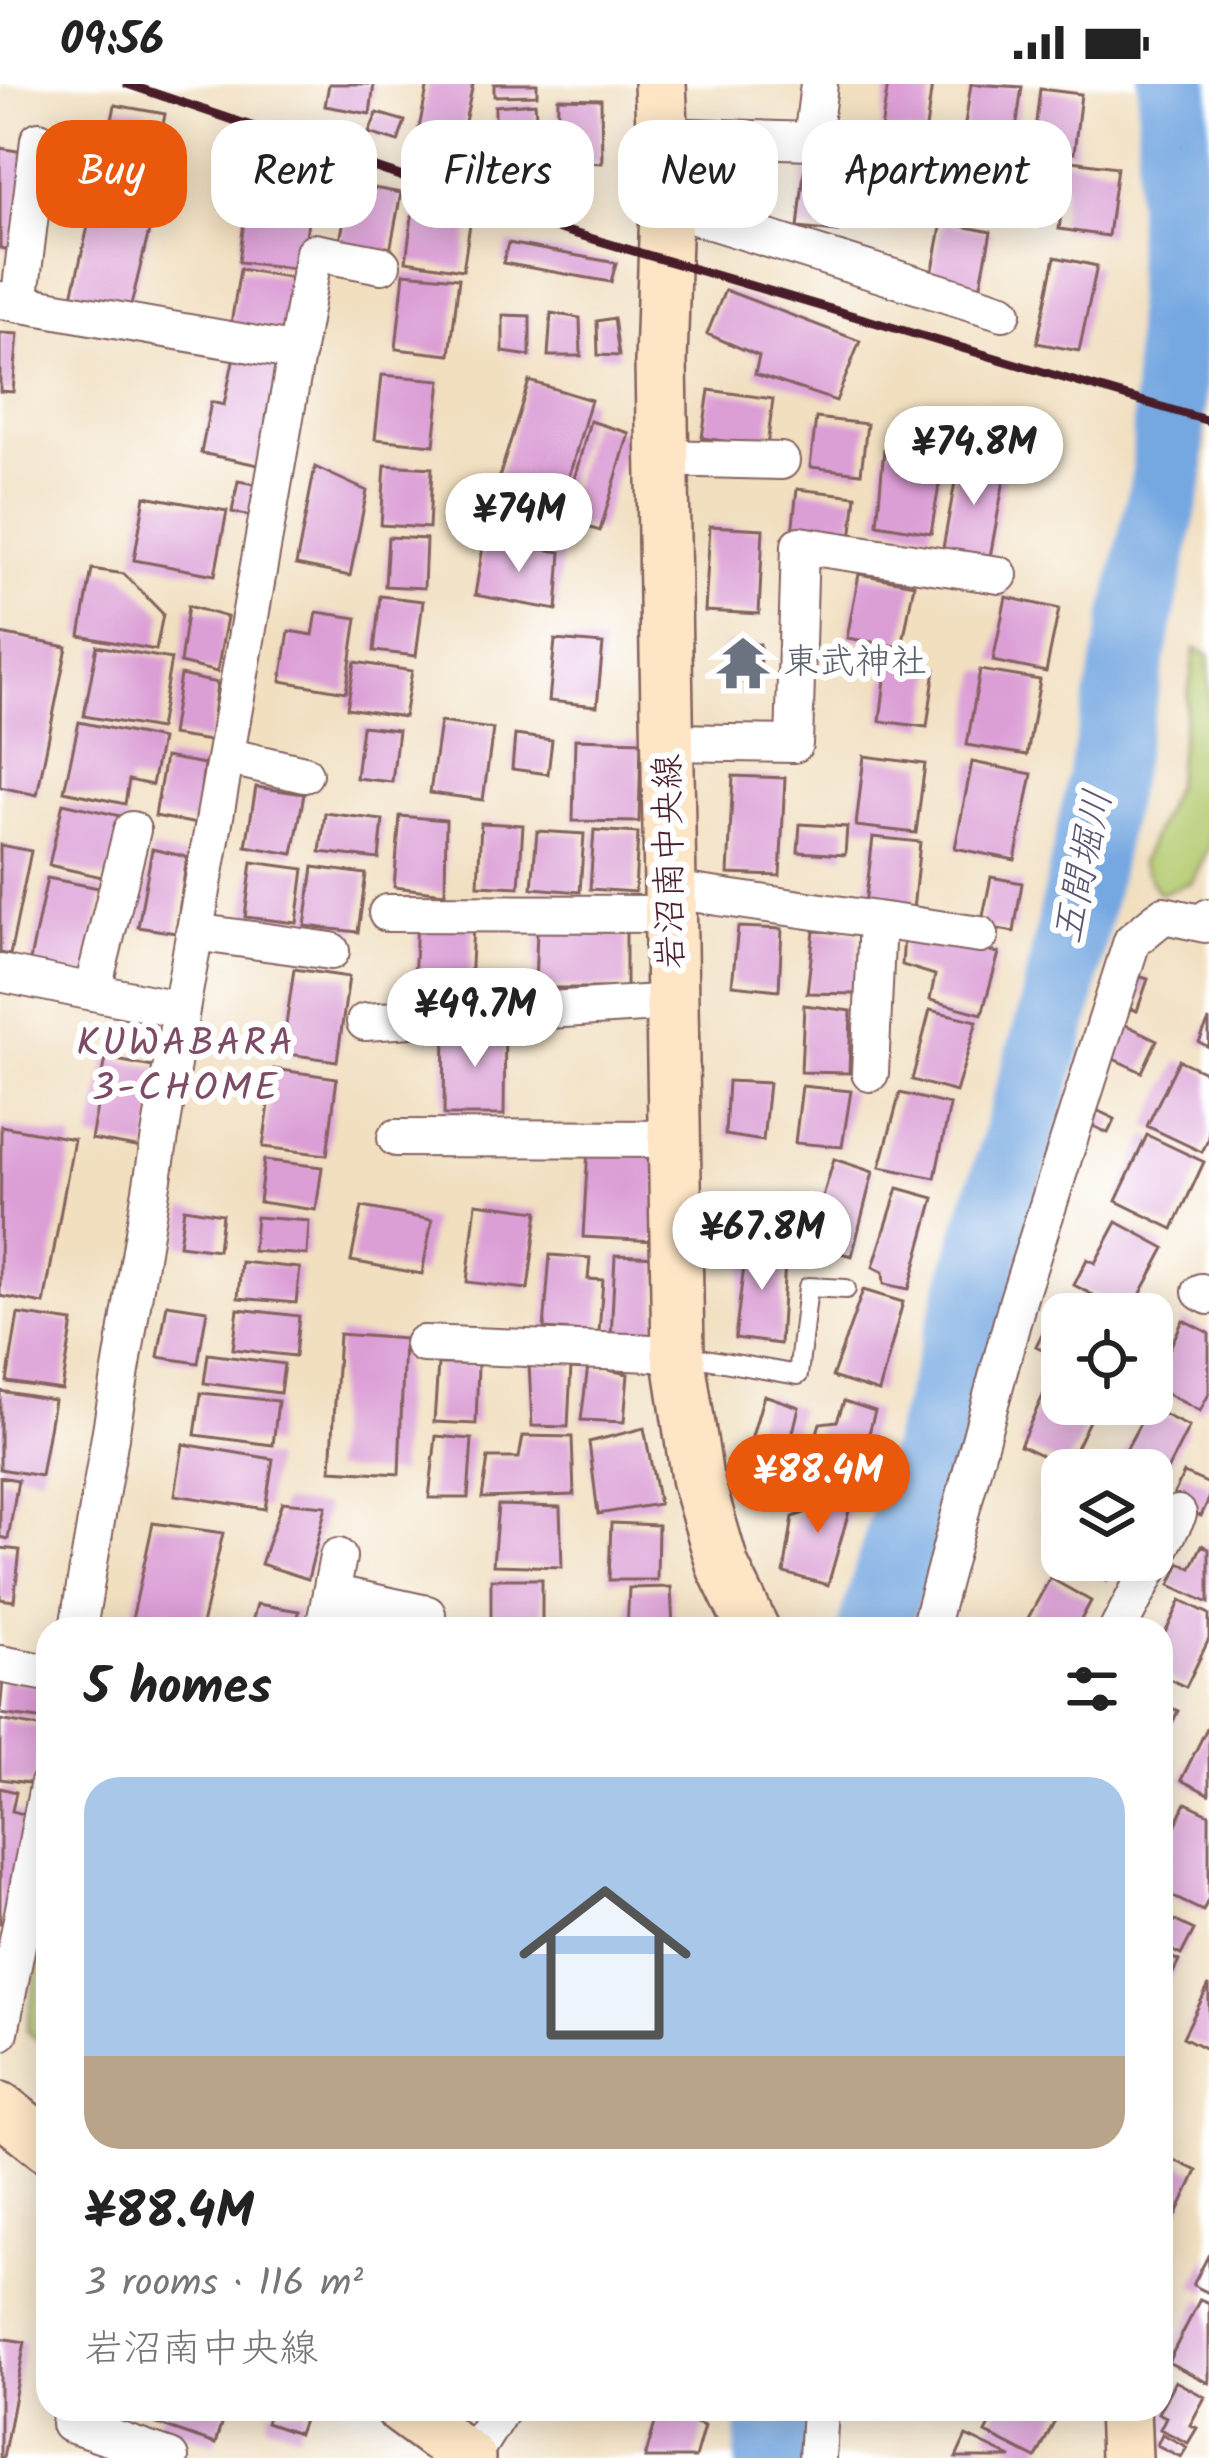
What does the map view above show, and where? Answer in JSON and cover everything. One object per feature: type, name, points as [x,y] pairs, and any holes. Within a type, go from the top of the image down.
[{"type":"street","name":"岩沼南中央線","points":[[660,84],[661,120]]},
{"type":"street","points":[[778,140],[812,141],[819,84]]},
{"type":"street","points":[[36,157],[10,302],[297,352]]},
{"type":"street","name":"岩沼南中央線","points":[[666,228],[662,458],[678,1354],[697,1478],[724,1567],[747,1617]]},
{"type":"street","points":[[733,228],[1003,312]]},
{"type":"street","points":[[80,1617],[314,252],[382,266]]},
{"type":"street","points":[[662,458],[781,461]]},
{"type":"street","points":[[668,742],[794,744],[800,544],[999,575]]},
{"type":"street","points":[[226,756],[304,775]]},
{"type":"street","points":[[92,992],[132,830]]},
{"type":"street","points":[[387,913],[672,902],[877,920],[980,935]]},
{"type":"street","points":[[932,1617],[1018,1300],[1132,941],[1164,915],[1205,924],[1209,916]]},
{"type":"street","points":[[870,1072],[877,920]]},
{"type":"street","points":[[194,932],[331,951]]},
{"type":"street","points":[[0,973],[181,1010]]},
{"type":"street","points":[[365,1022],[673,1002]]},
{"type":"street","points":[[396,1138],[675,1139]]},
{"type":"street","points":[[423,1344],[678,1354]]},
{"type":"street","points":[[1124,1617],[1178,1514]]},
{"type":"street","points":[[338,1556],[327,1611],[427,1614]]},
{"type":"street","points":[[0,1664],[36,1671]]},
{"type":"street","points":[[0,2032],[36,1848]]},
{"type":"street","points":[[0,2108],[36,2136]]},
{"type":"street","points":[[70,2421],[170,2458]]},
{"type":"street","points":[[419,2421],[470,2458],[493,2421]]},
{"type":"street","points":[[818,2458],[820,2421]]},
{"type":"street","points":[[1124,2421],[1126,2458]]},
{"type":"lane","points":[[678,1354],[798,1375],[808,1287],[846,1289]]},
{"type":"green space","points":[[1195,649],[1209,655],[1209,847],[1192,882],[1159,894],[1141,863],[1174,787]]},
{"type":"green space","points":[[36,1975],[36,2038],[27,2031]]},
{"type":"building","points":[[329,84],[374,84],[370,114],[325,106]]},
{"type":"building","points":[[428,84],[473,84],[465,120],[421,120]]},
{"type":"building","points":[[494,84],[537,84],[537,95],[494,96]]},
{"type":"building","points":[[888,84],[932,84],[927,120],[883,120]]},
{"type":"building","points":[[971,84],[1022,87],[1017,120],[966,120]]},
{"type":"building","points":[[1040,89],[1081,94],[1074,153],[1072,120],[1036,120]]},
{"type":"building","points":[[558,98],[601,99],[602,163],[594,163],[594,120],[558,120]]},
{"type":"building","points":[[535,103],[536,120],[495,120],[495,106]]},
{"type":"building","points":[[115,105],[165,114],[164,120],[112,120]]},
{"type":"building","points":[[377,113],[402,120],[398,142],[377,135]]},
{"type":"building","points":[[0,148],[28,153],[11,250],[0,248]]},
{"type":"building","points":[[1072,161],[1117,167],[1108,236],[1059,229],[1072,228]]},
{"type":"building","points":[[377,189],[401,193],[389,256],[339,246],[342,228],[377,228]]},
{"type":"building","points":[[802,191],[802,228],[838,228],[838,232],[798,228]]},
{"type":"building","points":[[88,228],[150,228],[130,309],[72,296]]},
{"type":"building","points":[[243,228],[307,228],[302,269],[239,262]]},
{"type":"building","points":[[410,228],[469,228],[463,270],[406,261]]},
{"type":"building","points":[[941,228],[991,232],[980,289],[931,280]]},
{"type":"building","points":[[508,243],[616,263],[611,282],[503,263]]},
{"type":"building","points":[[1055,257],[1097,266],[1079,351],[1037,343]]},
{"type":"building","points":[[240,269],[300,279],[291,334],[231,324]]},
{"type":"building","points":[[404,273],[459,278],[450,355],[396,349]]},
{"type":"building","points":[[725,290],[860,341],[836,401],[755,374],[759,356],[707,334]]},
{"type":"building","points":[[551,313],[580,318],[581,356],[548,356]]},
{"type":"building","points":[[503,315],[530,316],[530,356],[503,352]]},
{"type":"building","points":[[614,318],[619,356],[598,355],[597,321]]},
{"type":"building","points":[[0,333],[18,334],[13,392],[0,391]]},
{"type":"building","points":[[234,356],[283,365],[263,466],[201,453],[211,402],[224,405]]},
{"type":"building","points":[[382,375],[441,380],[434,445],[375,439]]},
{"type":"building","points":[[529,381],[591,400],[551,539],[486,520]]},
{"type":"building","points":[[709,390],[773,399],[767,447],[702,438]]},
{"type":"building","points":[[816,418],[867,424],[861,473],[810,467]]},
{"type":"building","points":[[590,421],[629,433],[600,531],[563,520]]},
{"type":"building","points":[[884,449],[944,456],[931,533],[877,524]]},
{"type":"building","points":[[961,449],[1008,458],[988,568],[941,559]]},
{"type":"building","points":[[385,465],[432,468],[429,528],[381,525]]},
{"type":"building","points":[[315,467],[367,491],[350,576],[296,565]]},
{"type":"building","points":[[238,481],[266,486],[260,518],[232,512]]},
{"type":"building","points":[[797,489],[856,496],[851,540],[792,533]]},
{"type":"building","points":[[145,496],[227,511],[215,575],[134,560]]},
{"type":"building","points":[[710,526],[763,529],[759,614],[705,611]]},
{"type":"building","points":[[388,537],[426,539],[424,588],[385,586]]},
{"type":"building","points":[[484,540],[561,552],[557,610],[475,595]]},
{"type":"building","points":[[92,569],[124,574],[163,614],[156,650],[80,636]]},
{"type":"building","points":[[859,574],[914,584],[902,647],[847,638]]},
{"type":"building","points":[[380,596],[423,601],[416,656],[374,651]]},
{"type":"building","points":[[1006,597],[1059,609],[1046,672],[993,661]]},
{"type":"building","points":[[188,606],[227,617],[217,672],[180,663]]},
{"type":"building","points":[[317,612],[357,618],[346,692],[281,681],[289,631],[313,635]]},
{"type":"building","points":[[1,634],[67,647],[37,795],[0,787]]},
{"type":"building","points":[[555,640],[603,644],[597,706],[549,701]]},
{"type":"building","name":"東武神社","points":[[760,644],[761,681],[725,682],[725,645]]},
{"type":"building","points":[[97,646],[171,659],[159,729],[84,716]]},
{"type":"building","points":[[355,662],[412,671],[404,717],[347,708]]},
{"type":"building","points":[[887,663],[935,669],[927,727],[880,721]]},
{"type":"building","points":[[980,670],[1040,680],[1027,755],[967,745]]},
{"type":"building","points":[[180,675],[217,683],[210,741],[171,735]]},
{"type":"building","points":[[79,722],[161,739],[152,785],[129,780],[125,804],[64,791]]},
{"type":"building","points":[[440,722],[493,729],[483,800],[430,793]]},
{"type":"building","points":[[362,726],[398,730],[392,782],[356,778]]},
{"type":"building","points":[[515,735],[552,740],[548,774],[512,769]]},
{"type":"building","points":[[575,739],[641,741],[639,822],[573,821]]},
{"type":"building","points":[[864,756],[925,764],[916,833],[856,826]]},
{"type":"building","points":[[165,757],[204,764],[197,824],[155,816]]},
{"type":"building","points":[[972,762],[1032,774],[1015,860],[955,848]]},
{"type":"building","points":[[733,776],[785,778],[780,876],[728,874]]},
{"type":"building","points":[[256,787],[304,794],[293,854],[246,846]]},
{"type":"building","points":[[63,803],[129,818],[106,878],[49,865]]},
{"type":"building","points":[[325,813],[383,820],[379,859],[320,852]]},
{"type":"building","points":[[400,816],[446,820],[445,893],[394,887]]},
{"type":"building","points":[[481,823],[523,825],[519,887],[478,885]]},
{"type":"building","points":[[800,824],[847,827],[845,855],[798,852]]},
{"type":"building","points":[[594,830],[638,833],[635,892],[590,889]]},
{"type":"building","points":[[537,831],[584,834],[580,892],[532,888]]},
{"type":"building","points":[[873,837],[920,842],[913,910],[865,905]]},
{"type":"building","points":[[0,845],[31,851],[10,955],[0,953]]},
{"type":"building","points":[[152,849],[187,857],[176,933],[138,927]]},
{"type":"building","points":[[252,862],[304,869],[297,923],[245,917]]},
{"type":"building","points":[[313,867],[366,874],[358,932],[305,926]]},
{"type":"building","points":[[991,877],[1022,883],[1014,932],[981,926]]},
{"type":"building","points":[[47,878],[104,889],[86,976],[29,965]]},
{"type":"building","points":[[417,921],[473,925],[469,1005],[413,1002]]},
{"type":"building","points":[[738,927],[782,929],[779,990],[732,985]]},
{"type":"building","points":[[626,928],[626,988],[535,988],[537,929]]},
{"type":"building","points":[[814,931],[858,933],[856,994],[807,993]]},
{"type":"building","points":[[904,936],[999,953],[982,1014],[930,1000],[935,975],[902,965]]},
{"type":"building","points":[[294,969],[349,977],[337,1061],[282,1053]]},
{"type":"building","points":[[1131,974],[1148,979],[1137,1011],[1122,1006]]},
{"type":"building","points":[[804,1005],[851,1011],[849,1073],[801,1072]]},
{"type":"building","points":[[930,1010],[977,1021],[956,1092],[912,1080]]},
{"type":"building","points":[[1209,1020],[1209,1047],[1199,1042]]},
{"type":"building","points":[[1122,1023],[1157,1040],[1142,1072],[1107,1056]]},
{"type":"building","points":[[445,1024],[505,1024],[504,1115],[444,1115]]},
{"type":"building","points":[[106,1058],[163,1069],[148,1149],[91,1139]]},
{"type":"building","points":[[1179,1060],[1209,1074],[1209,1138],[1202,1152],[1147,1126]]},
{"type":"building","points":[[274,1069],[337,1078],[327,1155],[263,1147]]},
{"type":"building","points":[[728,1081],[769,1083],[763,1141],[725,1135]]},
{"type":"building","points":[[802,1086],[851,1091],[842,1147],[795,1143]]},
{"type":"building","points":[[900,1093],[950,1105],[935,1178],[880,1167]]},
{"type":"building","points":[[1090,1107],[1115,1119],[1108,1133],[1083,1121]]},
{"type":"building","points":[[1,1126],[74,1139],[44,1304],[0,1296]]},
{"type":"building","points":[[1147,1135],[1204,1162],[1173,1229],[1116,1201]]},
{"type":"building","points":[[588,1148],[660,1152],[655,1241],[583,1237]]},
{"type":"building","points":[[834,1159],[873,1172],[852,1256],[809,1245]]},
{"type":"building","points":[[264,1160],[322,1167],[316,1210],[259,1202]]},
{"type":"building","points":[[898,1188],[934,1198],[909,1289],[884,1284],[883,1272],[873,1267]]},
{"type":"building","points":[[476,1203],[538,1211],[528,1289],[467,1282]]},
{"type":"building","points":[[362,1207],[432,1220],[422,1274],[351,1261]]},
{"type":"building","points":[[184,1208],[222,1214],[218,1250],[179,1245]]},
{"type":"building","points":[[256,1217],[309,1221],[307,1255],[253,1251]]},
{"type":"building","points":[[1117,1222],[1165,1248],[1141,1293],[1089,1293],[1074,1285],[1087,1259],[1095,1263]]},
{"type":"building","points":[[747,1241],[786,1245],[780,1344],[735,1338]]},
{"type":"building","points":[[550,1255],[590,1258],[588,1279],[603,1280],[599,1333],[544,1329]]},
{"type":"building","points":[[615,1255],[659,1257],[655,1341],[611,1339]]},
{"type":"building","points":[[241,1262],[300,1268],[296,1303],[238,1298]]},
{"type":"building","points":[[863,1290],[903,1302],[879,1392],[832,1377]]},
{"type":"building","points":[[167,1304],[207,1310],[198,1363],[158,1357]]},
{"type":"building","points":[[238,1309],[299,1316],[295,1356],[233,1349]]},
{"type":"building","points":[[18,1314],[73,1322],[62,1390],[7,1382]]},
{"type":"building","points":[[1183,1320],[1209,1333],[1209,1394],[1200,1411],[1173,1397],[1173,1341]]},
{"type":"building","points":[[339,1334],[404,1339],[399,1474],[331,1470]]},
{"type":"building","points":[[208,1354],[284,1364],[280,1393],[204,1383]]},
{"type":"building","points":[[529,1363],[571,1366],[568,1427],[532,1426]]},
{"type":"building","points":[[438,1364],[478,1364],[476,1424],[434,1422]]},
{"type":"building","points":[[588,1366],[628,1374],[624,1422],[581,1420]]},
{"type":"building","points":[[0,1391],[54,1400],[41,1476],[0,1469]]},
{"type":"building","points":[[201,1393],[278,1401],[273,1445],[195,1435]]},
{"type":"building","points":[[764,1395],[799,1407],[779,1492],[740,1478]]},
{"type":"building","points":[[1041,1400],[1041,1425],[1087,1425],[1076,1449],[1041,1449],[1041,1455],[1020,1445]]},
{"type":"building","points":[[844,1401],[875,1411],[854,1489],[805,1475],[820,1423],[837,1421]]},
{"type":"building","points":[[1173,1419],[1189,1427],[1173,1458],[1173,1449],[1126,1449],[1139,1425],[1173,1425]]},
{"type":"building","points":[[644,1428],[659,1504],[598,1514],[589,1442]]},
{"type":"building","points":[[436,1436],[472,1439],[468,1498],[429,1498]]},
{"type":"building","points":[[523,1436],[572,1437],[574,1495],[482,1498],[488,1458],[519,1458]]},
{"type":"building","points":[[183,1444],[273,1459],[265,1509],[175,1495]]},
{"type":"building","points":[[1184,1473],[1209,1484],[1209,1499],[1201,1516],[1173,1503]]},
{"type":"building","points":[[0,1477],[18,1480],[8,1539],[0,1537]]},
{"type":"building","points":[[813,1487],[853,1497],[828,1585],[784,1573],[793,1517],[804,1513]]},
{"type":"building","points":[[282,1502],[326,1506],[308,1579],[261,1564]]},
{"type":"building","points":[[498,1505],[560,1507],[562,1567],[493,1565]]},
{"type":"building","points":[[153,1523],[223,1533],[204,1617],[133,1617]]},
{"type":"building","points":[[611,1523],[658,1525],[657,1580],[609,1580]]},
{"type":"building","points":[[1202,1545],[1209,1549],[1209,1603],[1170,1585],[1180,1563],[1191,1568]]},
{"type":"building","points":[[0,1548],[20,1550],[14,1601],[0,1599]]},
{"type":"building","points":[[491,1579],[542,1579],[542,1617],[491,1617]]},
{"type":"building","points":[[1048,1581],[1055,1581],[1091,1601],[1082,1617],[1029,1617]]},
{"type":"building","points":[[671,1587],[672,1617],[628,1617],[629,1588]]},
{"type":"building","points":[[1181,1600],[1209,1614],[1209,1639],[1186,1687],[1173,1681],[1173,1617]]},
{"type":"building","points":[[257,1604],[299,1611],[298,1617],[253,1617]]},
{"type":"building","points":[[3,1680],[36,1684],[36,1718],[0,1714]]},
{"type":"building","points":[[0,1720],[36,1727],[35,1784],[0,1779]]},
{"type":"building","points":[[1209,1724],[1209,1794],[1181,1780]]},
{"type":"building","points":[[0,1788],[16,1792],[12,1811],[31,1816],[9,1925],[0,1923]]},
{"type":"building","points":[[1186,1803],[1209,1814],[1209,1898],[1203,1911],[1173,1897],[1173,1830]]},
{"type":"building","points":[[1173,1920],[1194,1930],[1181,1955],[1173,1951]]},
{"type":"building","points":[[1209,1985],[1209,2050],[1183,2037]]},
{"type":"building","points":[[1173,2160],[1197,2171],[1173,2222]]},
{"type":"building","points":[[1209,2254],[1209,2293],[1193,2285]]},
{"type":"building","points":[[1200,2299],[1209,2303],[1209,2383],[1173,2365],[1173,2352]]},
{"type":"building","points":[[0,2338],[25,2342],[3,2458],[0,2458]]},
{"type":"building","points":[[1175,2381],[1205,2397],[1190,2425],[1197,2428],[1188,2443],[1160,2429],[1164,2421],[1173,2421]]},
{"type":"building","points":[[158,2421],[222,2421],[215,2444]]},
{"type":"building","points":[[267,2421],[303,2421],[298,2434]]},
{"type":"building","points":[[656,2421],[691,2421],[704,2426],[695,2458],[645,2458]]},
{"type":"building","points":[[992,2421],[1055,2421],[1036,2458],[986,2433]]},
{"type":"building","points":[[1162,2434],[1187,2447],[1181,2457],[1157,2445]]},
{"type":"building","points":[[966,2436],[1012,2458],[956,2458]]},
{"type":"waterway","name":"五間堀川","points":[[878,1617],[1055,1011],[1168,473],[1174,84]]},
{"type":"waterway","name":"五間堀川","points":[[771,2458],[773,2421]]},
{"type":"railway","points":[[127,84],[539,223],[1209,421]]},
{"type":"place","name":"東武神社","points":[[743,663]]},
{"type":"district","name":"KUWABARA 3-CHOME","points":[[186,1068]]}]
